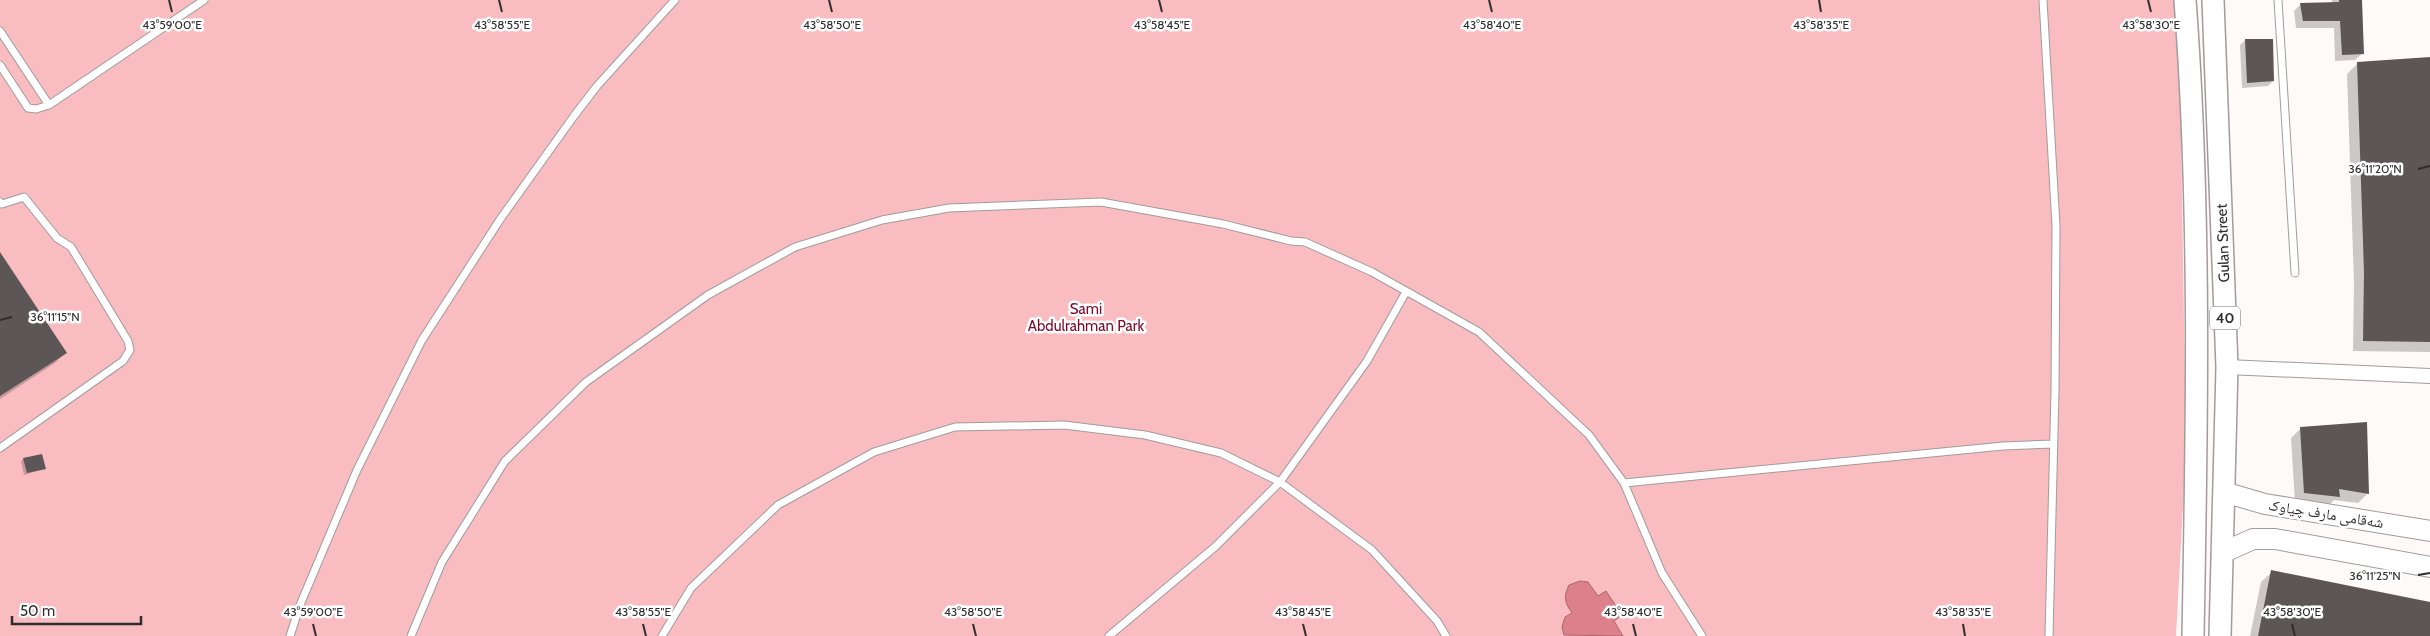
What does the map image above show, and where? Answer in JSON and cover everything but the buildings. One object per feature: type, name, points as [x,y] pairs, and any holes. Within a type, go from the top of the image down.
[{"type":"main road","name":"Gulan Street","points":[[2185,0],[2194,190],[2198,368],[2193,636]]},
{"type":"main road","name":"Gulan Street","points":[[2213,0],[2227,367],[2224,552],[2220,636]]},
{"type":"street","points":[[2227,367],[2430,376]]},
{"type":"street","name":"شەقامی مارف چیاوک","points":[[2224,492],[2265,504],[2430,531]]},
{"type":"street","points":[[2224,552],[2253,539],[2275,539],[2430,567]]},
{"type":"lane","points":[[0,65],[28,108],[36,109],[49,104],[204,0]]},
{"type":"lane","points":[[290,636],[300,605],[357,470],[422,340],[501,218],[574,116],[597,86],[675,0]]},
{"type":"lane","points":[[2043,0],[2056,226],[2049,636]]},
{"type":"lane","points":[[2278,0],[2294,273]]},
{"type":"lane","points":[[0,31],[49,104]]},
{"type":"lane","points":[[0,202],[2,204],[24,197],[56,238],[71,247],[128,341],[130,350],[123,360],[0,448]]},
{"type":"lane","points":[[411,636],[442,562],[505,461],[586,382],[708,295],[795,247],[882,220],[950,208],[1101,202],[1223,224],[1291,241],[1305,242],[1372,272],[1479,332],[1589,436],[1624,483],[1662,573],[1702,636]]},
{"type":"lane","points":[[1109,636],[1216,546],[1280,482],[1367,361],[1406,292]]},
{"type":"lane","points":[[662,636],[691,588],[778,505],[874,452],[955,427],[1064,425],[1146,435],[1221,452],[1280,482],[1372,550],[1437,622],[1446,636]]},
{"type":"lane","points":[[1624,483],[1994,447],[2053,444]]},
{"type":"green space","name":"Sami Abdulrahman Park","points":[[0,0],[2179,0],[2186,449],[2176,636],[0,636]]},
{"type":"shaded area","points":[[1580,581],[1588,582],[1598,596],[1606,591],[1622,615],[1614,621],[1623,636],[1564,635],[1562,627],[1565,617],[1572,613],[1566,603],[1565,596],[1569,585]]}]
